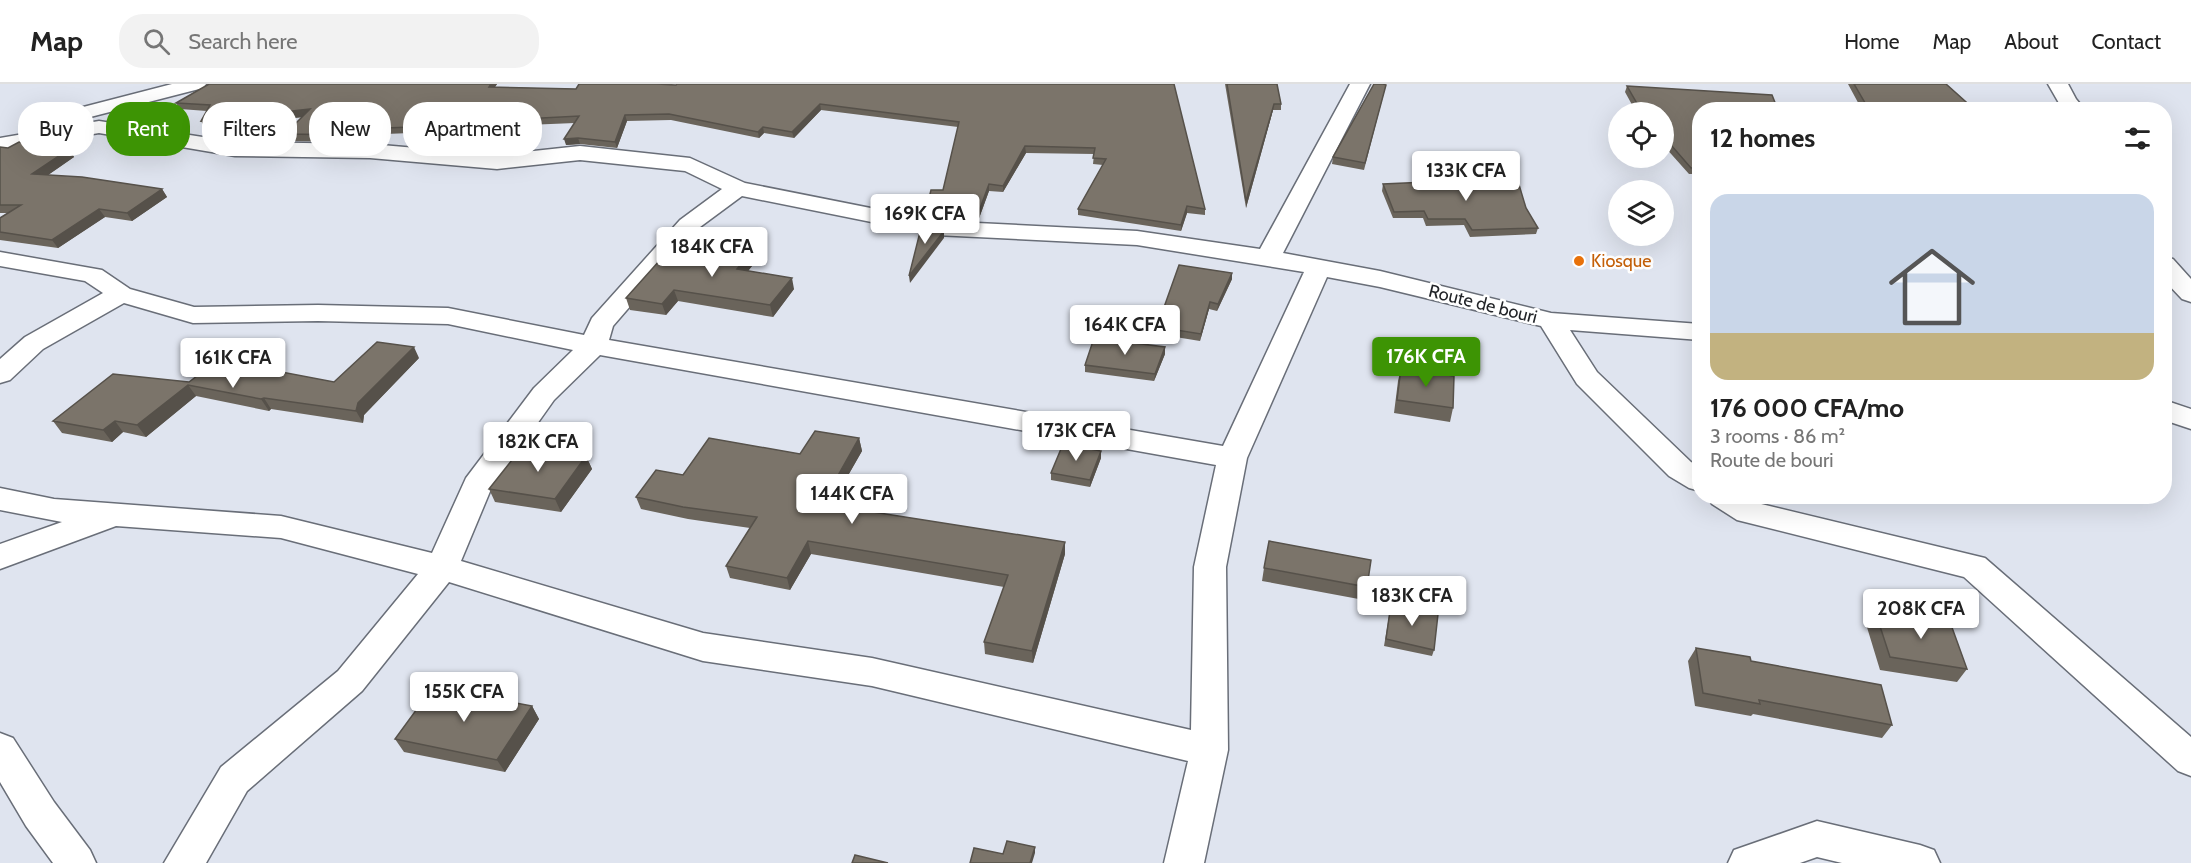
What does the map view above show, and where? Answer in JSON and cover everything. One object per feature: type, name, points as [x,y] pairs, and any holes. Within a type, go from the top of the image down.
[{"type":"street","points":[[0,134],[196,84]]},
{"type":"street","points":[[1268,258],[1360,84]]},
{"type":"street","points":[[2058,84],[2067,102]]},
{"type":"street","name":"Route de bouri","points":[[0,144],[99,128],[235,149],[370,151],[497,162],[580,153],[690,165],[738,188],[936,228],[1137,238],[1268,258],[1380,279],[1551,321],[1692,331]]},
{"type":"street","points":[[184,863],[234,779],[350,681],[442,568],[477,486],[544,394],[593,346],[601,324],[688,225],[738,188]]},
{"type":"street","points":[[0,260],[93,275],[121,294],[194,315],[318,313],[448,316],[593,346],[1232,458]]},
{"type":"street","points":[[1184,863],[1209,750],[1210,567],[1232,458],[1319,267]]},
{"type":"street","points":[[2172,273],[2191,294]]},
{"type":"street","points":[[0,374],[34,343],[121,294]]},
{"type":"street","points":[[1551,321],[1587,378],[1680,469],[1692,476]]},
{"type":"street","points":[[2172,413],[2191,420]]},
{"type":"street","points":[[0,499],[54,510],[281,527],[442,568],[703,647],[872,672],[1209,750]]},
{"type":"street","points":[[1736,504],[1748,512],[1974,567],[2191,760]]},
{"type":"street","points":[[0,557],[118,513]]},
{"type":"street","points":[[0,749],[40,814],[76,863]]},
{"type":"street","points":[[1748,863],[1816,839],[1920,863]]},
{"type":"building","points":[[209,84],[491,84],[489,87],[576,89],[579,84],[1174,84],[1205,209],[1187,206],[1181,225],[1078,209],[1106,159],[1093,158],[1095,148],[1025,146],[1003,186],[989,184],[978,214],[926,210],[931,190],[943,190],[959,122],[820,104],[792,132],[763,127],[758,132],[669,114],[625,115],[615,142],[578,138],[564,139],[579,116],[542,118],[542,102],[403,102],[403,127],[391,128],[391,102],[309,102],[309,109],[297,110],[297,102],[202,102],[202,105],[178,102]]},
{"type":"building","points":[[1227,84],[1277,84],[1281,104],[1274,104],[1246,201]]},
{"type":"building","points":[[1374,84],[1386,85],[1365,163],[1333,157]]},
{"type":"building","points":[[1854,84],[1946,84],[1966,102],[1864,102]]},
{"type":"building","points":[[1627,86],[1772,95],[1775,102],[1692,102],[1691,168],[1674,148],[1674,102],[1636,102]]},
{"type":"building","points":[[309,110],[309,134],[297,134],[297,122]]},
{"type":"building","points":[[18,143],[18,156],[59,156],[32,174],[82,177],[162,189],[127,213],[99,209],[52,240],[0,232],[0,218],[21,205],[0,205],[0,147],[8,148]]},
{"type":"building","points":[[1517,178],[1526,208],[1538,228],[1472,230],[1465,219],[1428,219],[1424,211],[1394,212],[1383,184]]},
{"type":"building","points":[[921,228],[944,231],[909,276]]},
{"type":"building","points":[[719,239],[757,244],[737,269],[792,278],[770,305],[674,290],[662,304],[626,298],[660,260],[699,265]]},
{"type":"building","points":[[1179,265],[1232,273],[1218,304],[1210,302],[1201,334],[1157,327]]},
{"type":"building","points":[[1094,338],[1165,347],[1155,374],[1085,365]]},
{"type":"building","points":[[377,342],[414,347],[358,403],[356,411],[261,399],[188,385],[137,425],[115,421],[103,430],[53,421],[113,374],[189,382],[218,360],[334,382]]},
{"type":"building","points":[[1401,368],[1454,376],[1453,408],[1397,400]]},
{"type":"building","points":[[815,431],[859,438],[822,504],[1065,542],[1032,651],[984,642],[1008,575],[808,541],[787,578],[726,566],[757,517],[683,507],[636,497],[656,470],[683,475],[709,438],[800,454]]},
{"type":"building","points":[[1063,444],[1101,451],[1090,480],[1051,473]]},
{"type":"building","points":[[523,446],[586,456],[555,499],[489,489]]},
{"type":"building","points":[[1269,541],[1371,560],[1367,587],[1264,568]]},
{"type":"building","points":[[1391,604],[1438,614],[1434,650],[1386,639]]},
{"type":"building","points":[[1875,611],[1950,622],[1967,669],[1890,657]]},
{"type":"building","points":[[1696,648],[1750,657],[1751,661],[1881,685],[1892,725],[1759,700],[1760,704],[1703,693]]},
{"type":"building","points":[[433,687],[532,706],[497,760],[395,739]]},
{"type":"building","points":[[1007,841],[1035,847],[1030,863],[970,863],[974,848],[1003,854]]},
{"type":"building","points":[[855,855],[888,863],[852,863]]},
{"type":"place","name":"Kiosque","points":[[1579,261]]}]
